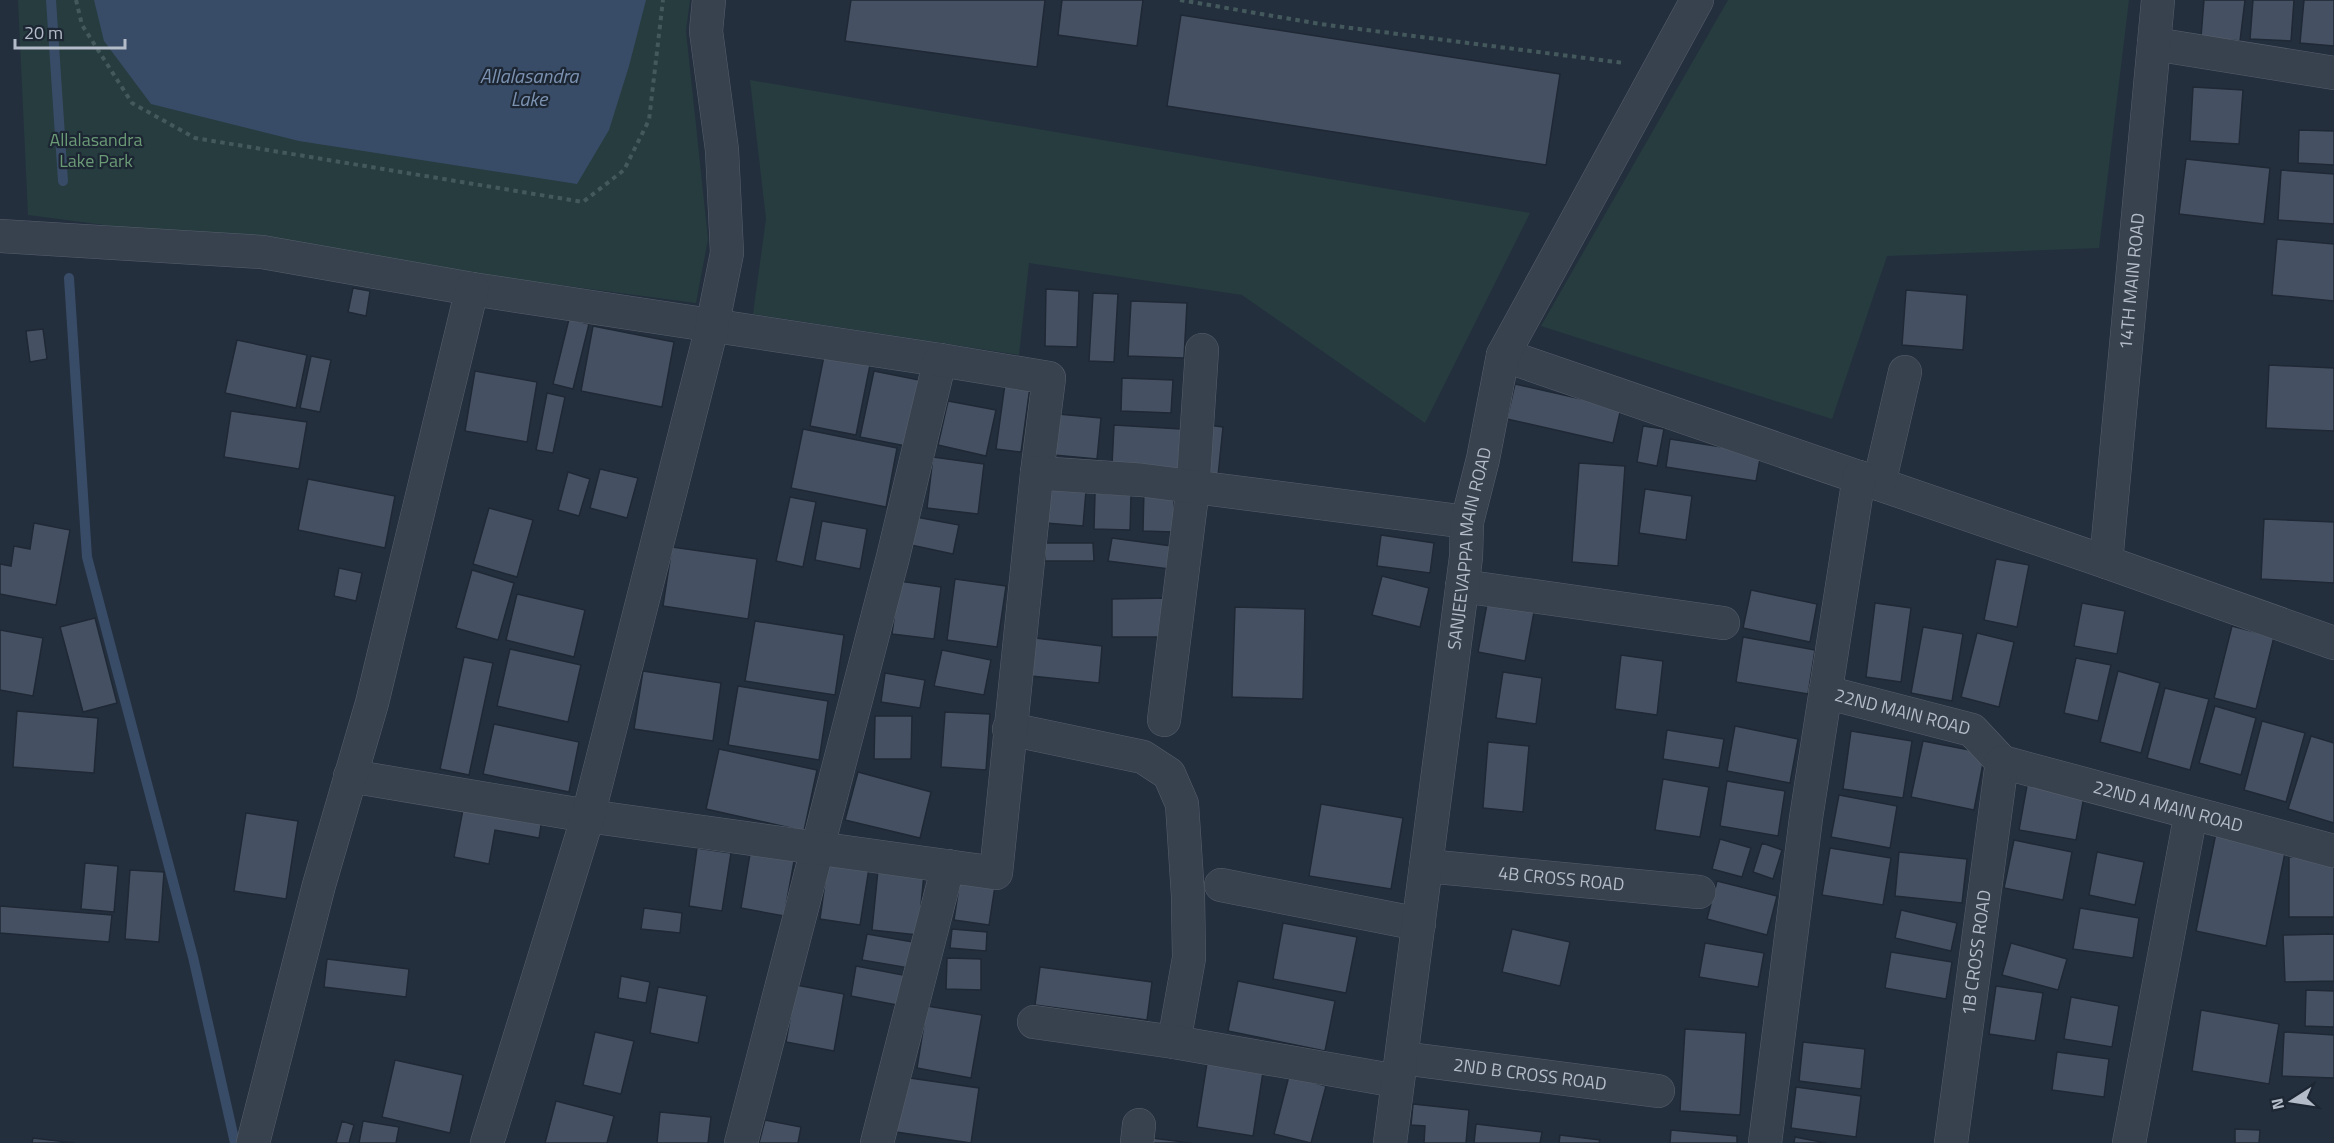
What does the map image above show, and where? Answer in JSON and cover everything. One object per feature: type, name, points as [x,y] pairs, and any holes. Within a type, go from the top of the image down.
[{"type":"street","points":[[488,1143],[588,816],[712,327],[727,253],[722,150],[706,31],[709,0]]},
{"type":"street","name":"SANJEEVAPPA MAIN ROAD","points":[[1390,1143],[1462,586],[1467,522],[1483,459],[1503,355],[1697,0]]},
{"type":"street","name":"14TH MAIN ROAD","points":[[2106,562],[2158,0]]},
{"type":"street","points":[[2154,44],[2334,73]]},
{"type":"street","points":[[0,236],[262,252],[472,289],[1049,378],[1009,729],[996,873],[588,816],[350,776]]},
{"type":"street","points":[[253,1143],[350,776],[372,703],[472,289]]},
{"type":"street","points":[[1164,720],[1193,487],[1202,350]]},
{"type":"street","points":[[1503,355],[2106,562],[2334,643]]},
{"type":"street","points":[[741,1143],[893,557],[940,360]]},
{"type":"street","points":[[1765,1143],[1806,818],[1825,692],[1869,480],[1905,372]]},
{"type":"street","points":[[1037,473],[1141,480],[1467,522]]},
{"type":"street","points":[[1462,586],[1723,623]]},
{"type":"street","name":"22ND MAIN ROAD","points":[[1825,692],[1972,730],[2002,762]]},
{"type":"street","points":[[1009,729],[1143,756],[1169,774],[1182,804],[1188,896],[1189,958],[1174,1042]]},
{"type":"street","name":"22ND A MAIN ROAD","points":[[2002,762],[2334,850]]},
{"type":"street","name":"1B CROSS ROAD","points":[[1951,1143],[2002,762]]},
{"type":"street","points":[[2129,1143],[2192,813]]},
{"type":"street","points":[[877,1143],[948,866]]},
{"type":"street","name":"4B CROSS ROAD","points":[[1426,866],[1698,892]]},
{"type":"street","points":[[1221,885],[1419,924]]},
{"type":"street","name":"2ND B CROSS ROAD","points":[[1034,1022],[1174,1042],[1400,1069],[1658,1091]]},
{"type":"path","points":[[76,0],[82,25],[132,103],[195,138],[583,202],[624,170],[650,120],[663,0]]},
{"type":"path","points":[[1180,0],[1320,24],[1660,67]]},
{"type":"green space","name":"Allalasandra Lake Park","points":[[18,0],[690,0],[686,31],[708,239],[696,303],[28,215]]},
{"type":"green space","points":[[1728,0],[2129,0],[2099,248],[1887,256],[1832,419],[1541,326]]},
{"type":"green space","points":[[750,80],[1530,213],[1425,423],[1242,295],[1029,263],[1019,355],[753,314],[766,219]]},
{"type":"water","name":"Allalasandra Lake","points":[[94,0],[646,0],[609,130],[577,184],[299,141],[151,104],[104,41]]},
{"type":"building","points":[[851,0],[1045,0],[1037,67],[845,41]]},
{"type":"building","points":[[1062,0],[1143,0],[1137,46],[1058,35]]},
{"type":"building","points":[[2204,0],[2245,0],[2240,41],[2201,37]]},
{"type":"building","points":[[2253,0],[2294,0],[2291,41],[2250,39]]},
{"type":"building","points":[[2304,0],[2334,0],[2334,46],[2300,43]]},
{"type":"building","points":[[1181,15],[1560,74],[1546,165],[1167,106]]},
{"type":"building","points":[[2193,87],[2243,90],[2239,144],[2190,141]]},
{"type":"building","points":[[2299,130],[2334,131],[2334,165],[2298,163]]},
{"type":"building","points":[[2186,159],[2270,168],[2264,224],[2179,214]]},
{"type":"building","points":[[2281,170],[2334,174],[2334,224],[2278,220]]},
{"type":"building","points":[[2277,239],[2334,244],[2334,301],[2272,295]]},
{"type":"building","points":[[353,288],[370,291],[366,316],[348,312]]},
{"type":"building","points":[[1046,289],[1079,291],[1077,347],[1045,346]]},
{"type":"building","points":[[1906,290],[1967,295],[1963,350],[1902,345]]},
{"type":"building","points":[[1093,293],[1118,294],[1114,362],[1089,361]]},
{"type":"building","points":[[1131,301],[1187,303],[1184,358],[1128,356]]},
{"type":"building","points":[[569,319],[589,324],[573,389],[553,384]]},
{"type":"building","points":[[593,326],[674,342],[662,407],[581,391]]},
{"type":"building","points":[[43,329],[47,359],[30,362],[26,331]]},
{"type":"building","points":[[237,340],[307,355],[296,408],[225,393]]},
{"type":"building","points":[[311,356],[331,360],[320,412],[300,408]]},
{"type":"building","points":[[824,356],[870,365],[856,435],[810,426]]},
{"type":"building","points":[[2269,365],[2334,368],[2334,431],[2266,428]]},
{"type":"building","points":[[475,371],[537,382],[527,442],[465,431]]},
{"type":"building","points":[[874,371],[919,380],[906,446],[860,437]]},
{"type":"building","points":[[1122,378],[1173,380],[1171,413],[1121,411]]},
{"type":"building","points":[[1005,384],[1030,387],[1021,452],[996,449]]},
{"type":"building","points":[[1515,384],[1621,408],[1613,443],[1507,419]]},
{"type":"building","points":[[547,393],[565,397],[553,453],[536,450]]},
{"type":"building","points":[[948,401],[996,410],[986,456],[938,445]]},
{"type":"building","points":[[231,411],[307,422],[299,469],[224,457]]},
{"type":"building","points":[[1047,413],[1101,418],[1097,459],[1043,454]]},
{"type":"building","points":[[1200,424],[1223,427],[1218,476],[1195,474]]},
{"type":"building","points":[[1114,425],[1181,429],[1179,469],[1112,465]]},
{"type":"building","points":[[1643,426],[1664,429],[1657,466],[1637,462]]},
{"type":"building","points":[[803,429],[897,448],[886,507],[791,488]]},
{"type":"building","points":[[1670,439],[1761,453],[1756,481],[1666,467]]},
{"type":"building","points":[[933,457],[984,464],[978,514],[927,508]]},
{"type":"building","points":[[1579,463],[1625,466],[1618,566],[1572,562]]},
{"type":"building","points":[[600,469],[638,478],[627,518],[590,508]]},
{"type":"building","points":[[568,472],[590,479],[579,516],[558,510]]},
{"type":"building","points":[[308,479],[395,496],[385,548],[298,530]]},
{"type":"building","points":[[1049,488],[1086,491],[1083,526],[1046,523]]},
{"type":"building","points":[[1144,489],[1174,489],[1174,532],[1143,531]]},
{"type":"building","points":[[1645,489],[1692,496],[1686,540],[1639,533]]},
{"type":"building","points":[[1095,493],[1131,495],[1130,530],[1094,529]]},
{"type":"building","points":[[790,497],[816,502],[803,567],[776,561]]},
{"type":"building","points":[[489,508],[533,520],[517,577],[473,564]]},
{"type":"building","points":[[916,517],[959,525],[953,554],[911,545]]},
{"type":"building","points":[[2264,519],[2334,522],[2334,583],[2261,579]]},
{"type":"building","points":[[822,521],[867,529],[860,569],[815,560]]},
{"type":"building","points":[[34,523],[70,530],[56,605],[0,594],[0,564],[11,566],[14,546],[30,549]]},
{"type":"building","points":[[1381,535],[1434,543],[1430,573],[1377,566]]},
{"type":"building","points":[[1112,538],[1179,547],[1177,570],[1108,561]]},
{"type":"building","points":[[1045,543],[1093,543],[1094,561],[1045,561]]},
{"type":"building","points":[[672,547],[757,559],[748,619],[663,606]]},
{"type":"building","points":[[1996,559],[2029,565],[2017,627],[1984,620]]},
{"type":"building","points":[[339,568],[362,573],[356,601],[334,596]]},
{"type":"building","points":[[472,570],[514,583],[498,640],[456,628]]},
{"type":"building","points":[[1382,576],[1429,588],[1420,627],[1372,615]]},
{"type":"building","points":[[955,579],[1006,586],[997,647],[947,640]]},
{"type":"building","points":[[899,581],[941,587],[934,639],[892,634]]},
{"type":"building","points":[[1751,590],[1817,604],[1810,642],[1743,628]]},
{"type":"building","points":[[517,594],[585,610],[574,657],[506,640]]},
{"type":"building","points":[[1170,598],[1171,637],[1112,637],[1112,599]]},
{"type":"building","points":[[1875,603],[1911,608],[1901,682],[1866,677]]},
{"type":"building","points":[[2082,603],[2125,611],[2117,654],[2074,646]]},
{"type":"building","points":[[1487,604],[1534,612],[1525,661],[1478,652]]},
{"type":"building","points":[[1235,607],[1305,609],[1303,699],[1232,697]]},
{"type":"building","points":[[95,618],[117,703],[83,712],[60,627]]},
{"type":"building","points":[[755,621],[844,635],[835,695],[745,681]]},
{"type":"building","points":[[2232,626],[2274,637],[2256,709],[2214,698]]},
{"type":"building","points":[[1923,627],[1963,634],[1952,701],[1911,693]]},
{"type":"building","points":[[0,630],[43,638],[33,696],[0,690]]},
{"type":"building","points":[[1977,633],[2014,642],[1999,707],[1961,697]]},
{"type":"building","points":[[1743,637],[1815,650],[1808,694],[1736,682]]},
{"type":"building","points":[[1035,638],[1102,646],[1099,683],[1031,676]]},
{"type":"building","points":[[510,649],[581,665],[568,722],[497,706]]},
{"type":"building","points":[[942,650],[991,660],[984,695],[934,686]]},
{"type":"building","points":[[1621,655],[1663,661],[1657,715],[1615,709]]},
{"type":"building","points":[[464,657],[493,663],[469,775],[440,769]]},
{"type":"building","points":[[2076,658],[2111,665],[2098,721],[2064,713]]},
{"type":"building","points":[[643,671],[721,683],[713,741],[634,729]]},
{"type":"building","points":[[2118,671],[2160,683],[2141,753],[2100,742]]},
{"type":"building","points":[[1503,672],[1542,678],[1536,724],[1496,718]]},
{"type":"building","points":[[885,673],[925,680],[920,708],[881,702]]},
{"type":"building","points":[[738,686],[828,701],[819,760],[728,745]]},
{"type":"building","points":[[2165,688],[2209,699],[2190,770],[2147,758]]},
{"type":"building","points":[[2215,706],[2256,718],[2241,775],[2199,763]]},
{"type":"building","points":[[17,711],[98,718],[94,773],[13,767]]},
{"type":"building","points":[[945,712],[990,714],[986,770],[941,767]]},
{"type":"building","points":[[875,716],[912,716],[911,759],[874,759]]},
{"type":"building","points":[[2262,721],[2305,733],[2286,802],[2244,790]]},
{"type":"building","points":[[494,724],[579,742],[569,792],[483,774]]},
{"type":"building","points":[[1735,726],[1798,739],[1790,783],[1727,771]]},
{"type":"building","points":[[1667,730],[1724,739],[1719,768],[1663,759]]},
{"type":"building","points":[[1851,731],[1912,741],[1903,798],[1843,789]]},
{"type":"building","points":[[2311,736],[2334,743],[2334,823],[2288,809]]},
{"type":"building","points":[[1923,741],[1985,753],[1974,810],[1911,797]]},
{"type":"building","points":[[1488,742],[1529,746],[1523,812],[1483,808]]},
{"type":"building","points":[[719,749],[817,770],[804,831],[706,809]]},
{"type":"building","points":[[858,772],[931,792],[920,838],[845,820]]},
{"type":"building","points":[[1663,779],[1709,787],[1700,837],[1655,830]]},
{"type":"building","points":[[2028,780],[2085,791],[2076,840],[2019,830]]},
{"type":"building","points":[[1727,781],[1785,791],[1778,836],[1720,826]]},
{"type":"building","points":[[1839,795],[1897,806],[1890,848],[1831,837]]},
{"type":"building","points":[[464,804],[542,819],[539,838],[495,830],[489,864],[454,857]]},
{"type":"building","points":[[1321,804],[1403,818],[1391,889],[1309,876]]},
{"type":"building","points":[[246,813],[298,821],[286,899],[234,891]]},
{"type":"building","points":[[2216,833],[2286,848],[2266,946],[2196,931]]},
{"type":"building","points":[[1720,839],[1751,848],[1742,877],[1712,869]]},
{"type":"building","points":[[2014,840],[2072,852],[2063,900],[2004,888]]},
{"type":"building","points":[[1762,843],[1782,850],[1773,879],[1753,872]]},
{"type":"building","points":[[697,848],[731,853],[722,911],[689,906]]},
{"type":"building","points":[[751,848],[795,856],[784,916],[741,908]]},
{"type":"building","points":[[1830,848],[1891,858],[1883,905],[1822,895]]},
{"type":"building","points":[[1899,852],[1967,859],[1962,903],[1895,896]]},
{"type":"building","points":[[2097,852],[2144,862],[2135,905],[2089,895]]},
{"type":"building","points":[[2327,856],[2334,864],[2334,917],[2289,917],[2289,857]]},
{"type":"building","points":[[879,860],[925,864],[918,935],[872,930]]},
{"type":"building","points":[[828,861],[869,868],[860,925],[820,919]]},
{"type":"building","points":[[85,863],[118,866],[114,912],[81,909]]},
{"type":"building","points":[[130,870],[164,872],[159,942],[125,939]]},
{"type":"building","points":[[960,880],[995,886],[989,925],[954,920]]},
{"type":"building","points":[[1717,881],[1777,896],[1767,935],[1707,919]]},
{"type":"building","points":[[0,906],[112,915],[109,942],[0,933]]},
{"type":"building","points":[[644,908],[682,913],[680,933],[641,929]]},
{"type":"building","points":[[2080,908],[2139,918],[2133,958],[2073,949]]},
{"type":"building","points":[[1901,910],[1957,923],[1951,951],[1895,938]]},
{"type":"building","points":[[1283,923],[1357,937],[1346,993],[1273,979]]},
{"type":"building","points":[[952,929],[987,932],[986,951],[950,948]]},
{"type":"building","points":[[1512,929],[1570,942],[1560,986],[1502,972]]},
{"type":"building","points":[[867,934],[913,942],[909,968],[862,960]]},
{"type":"building","points":[[2334,934],[2334,981],[2285,982],[2283,935]]},
{"type":"building","points":[[1705,943],[1764,953],[1758,987],[1699,977]]},
{"type":"building","points":[[2011,943],[2067,959],[2058,990],[2002,975]]},
{"type":"building","points":[[1891,952],[1952,962],[1946,999],[1885,988]]},
{"type":"building","points":[[947,958],[981,959],[981,990],[946,989]]},
{"type":"building","points":[[327,959],[409,969],[406,997],[324,987]]},
{"type":"building","points":[[856,966],[908,976],[902,1006],[851,996]]},
{"type":"building","points":[[1040,967],[1152,982],[1147,1020],[1035,1005]]},
{"type":"building","points":[[621,976],[650,982],[646,1003],[618,998]]},
{"type":"building","points":[[1238,981],[1335,1001],[1325,1051],[1228,1031]]},
{"type":"building","points":[[796,985],[844,994],[834,1051],[786,1042]]},
{"type":"building","points":[[1996,986],[2043,993],[2035,1041],[1989,1034]]},
{"type":"building","points":[[658,987],[707,996],[698,1043],[650,1033]]},
{"type":"building","points":[[2306,990],[2334,991],[2334,1027],[2305,1026]]},
{"type":"building","points":[[2071,997],[2119,1006],[2112,1047],[2064,1039]]},
{"type":"building","points":[[927,1006],[982,1015],[971,1078],[917,1068]]},
{"type":"building","points":[[2201,1010],[2279,1024],[2269,1084],[2192,1071]]},
{"type":"building","points":[[1685,1029],[1746,1033],[1740,1115],[1680,1111]]},
{"type":"building","points":[[595,1032],[634,1041],[621,1094],[583,1085]]},
{"type":"building","points":[[2284,1032],[2334,1035],[2334,1078],[2282,1076]]},
{"type":"building","points":[[1803,1042],[1865,1049],[1861,1089],[1799,1081]]},
{"type":"building","points":[[2057,1052],[2109,1059],[2104,1097],[2052,1090]]},
{"type":"building","points":[[395,1060],[463,1075],[450,1133],[382,1117]]},
{"type":"building","points":[[1207,1063],[1263,1072],[1253,1136],[1197,1127]]},
{"type":"building","points":[[1289,1076],[1326,1086],[1311,1143],[1274,1134]]},
{"type":"building","points":[[903,1077],[979,1088],[971,1143],[896,1132]]},
{"type":"building","points":[[1796,1087],[1861,1096],[1856,1137],[1791,1128]]},
{"type":"building","points":[[556,1101],[614,1116],[607,1143],[545,1143]]},
{"type":"building","points":[[1413,1104],[1469,1110],[1466,1143],[1424,1143],[1425,1126],[1411,1125]]},
{"type":"building","points":[[660,1112],[711,1117],[708,1143],[657,1143]]},
{"type":"building","points":[[765,1120],[801,1127],[798,1143],[759,1143]]},
{"type":"building","points":[[342,1121],[354,1125],[349,1143],[336,1143]]},
{"type":"building","points":[[363,1121],[399,1127],[396,1143],[359,1143]]},
{"type":"building","points":[[1476,1124],[1542,1132],[1540,1143],[1474,1143]]},
{"type":"building","points":[[2235,1129],[2260,1130],[2259,1143],[2235,1143]]},
{"type":"building","points":[[1671,1130],[1737,1136],[1737,1143],[1670,1143]]},
{"type":"building","points":[[1560,1135],[1600,1140],[1599,1143],[1559,1143]]},
{"type":"building","points":[[1795,1137],[1826,1143],[1794,1143]]},
{"type":"building","points":[[33,1138],[74,1143],[32,1143]]},
{"type":"building","points":[[1152,1138],[1191,1143],[1152,1143]]},
{"type":"waterway","points":[[51,0],[63,181]]},
{"type":"waterway","points":[[69,278],[87,557],[193,957],[235,1143]]}]
